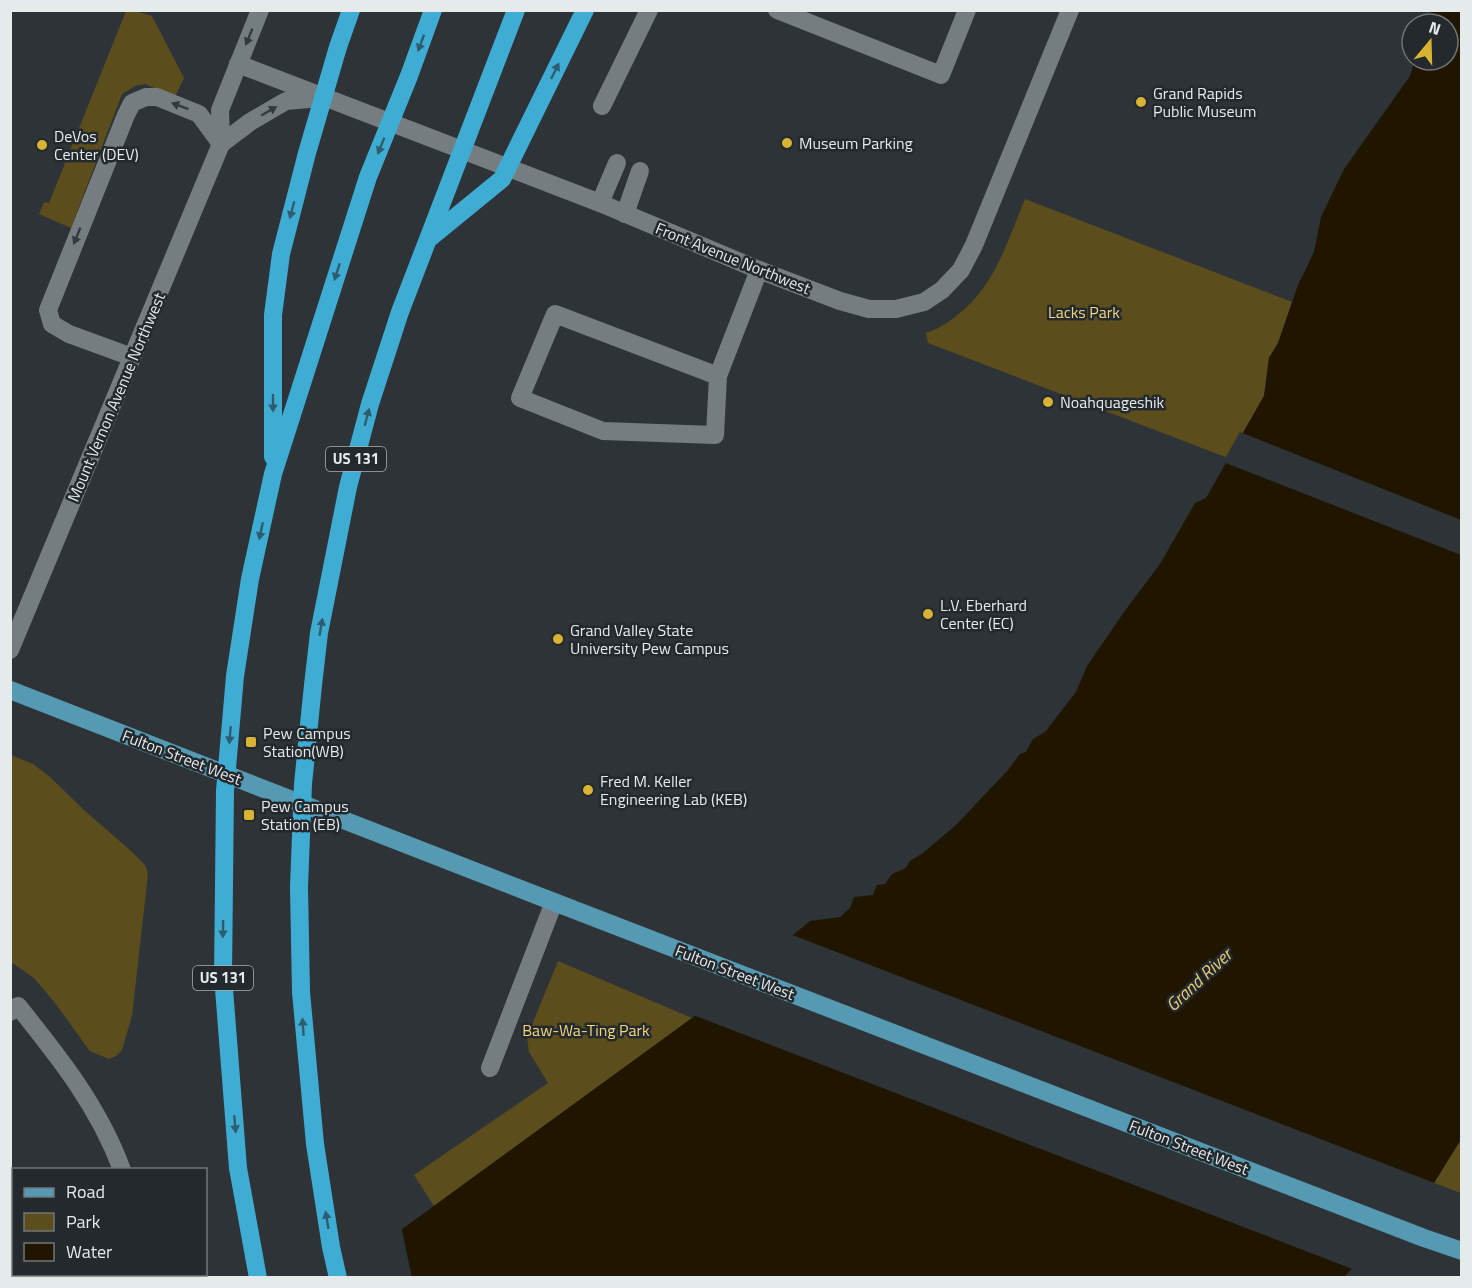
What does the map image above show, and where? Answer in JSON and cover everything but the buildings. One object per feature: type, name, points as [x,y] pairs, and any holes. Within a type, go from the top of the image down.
[{"type":"highway","points":[[273,474],[273,315],[281,254],[307,153],[351,10]]},
{"type":"highway","name":"US 131","points":[[258,1278],[238,1168],[223,976],[225,791],[235,676],[250,579],[273,474],[368,177],[434,10]]},
{"type":"highway","name":"US 131","points":[[338,1278],[315,1144],[301,992],[299,887],[303,796],[312,685],[319,633],[348,487],[370,404],[400,312],[516,10]]},
{"type":"highway","points":[[428,239],[502,179],[585,10]]},
{"type":"main road","name":"Fulton Street West","points":[[10,690],[736,973],[1461,1251]]},
{"type":"street","name":"Mount Vernon Avenue Northwest","points":[[10,650],[221,144],[220,110],[260,10]]},
{"type":"street","points":[[602,106],[649,10]]},
{"type":"street","points":[[777,10],[941,75],[967,10]]},
{"type":"street","name":"Front Avenue Northwest","points":[[238,64],[600,203],[759,270],[840,301],[868,309],[896,309],[924,302],[942,290],[961,270],[974,245],[1070,10]]},
{"type":"street","points":[[132,357],[69,334],[52,324],[48,310],[132,103],[146,97],[157,97],[199,114],[221,144],[250,122],[286,101],[325,97]]},
{"type":"street","points":[[600,203],[617,163]]},
{"type":"street","points":[[625,214],[640,171]]},
{"type":"street","points":[[718,376],[555,314],[520,398],[603,431],[715,435],[718,376],[759,270]]},
{"type":"street","points":[[490,1068],[554,902]]},
{"type":"street","points":[[10,1012],[18,1006],[63,1062],[102,1122],[121,1168]]},
{"type":"green space","points":[[126,11],[136,11],[152,16],[184,78],[175,97],[145,84],[135,86],[122,94],[71,228],[39,214],[44,202],[49,203]]},
{"type":"green space","name":"Lacks Park","points":[[1025,199],[1292,302],[1278,343],[1269,358],[1264,396],[1228,458],[928,343],[926,333],[955,317],[969,305],[990,278]]},
{"type":"green space","points":[[11,755],[33,764],[50,777],[131,851],[145,865],[148,874],[132,1016],[122,1050],[109,1059],[90,1051],[34,978],[11,962]]},
{"type":"green space","name":"Baw-Wa-Ting Park","points":[[558,961],[692,1018],[434,1206],[414,1175],[548,1083],[529,1052],[527,1037]]},
{"type":"green space","points":[[1461,1138],[1461,1193],[1434,1183]]},
{"type":"water","name":"Grand River","points":[[1461,11],[1462,1138],[1434,1183],[1344,1277],[335,1278],[692,1018],[810,921],[840,917],[850,908],[854,897],[873,895],[877,885],[885,884],[892,874],[906,868],[910,861],[956,825],[1020,754],[1026,752],[1033,739],[1045,732],[1076,692],[1087,666],[1160,564],[1195,503],[1206,498],[1264,396],[1269,358],[1278,343],[1298,285],[1314,252],[1321,217],[1344,169],[1411,72],[1460,72],[1460,12],[1431,12]]},
{"type":"pier","points":[[1240,432],[1461,520],[1461,555],[1223,462]]},
{"type":"pier","points":[[790,934],[1437,1184],[1355,1270],[693,1015],[708,1000]]},
{"type":"pier","points":[[401,1226],[412,1278],[332,1278],[333,1275]]},
{"type":"place","name":"Grand Rapids Public Museum","points":[[1141,102]]},
{"type":"place","name":"Museum Parking","points":[[787,143]]},
{"type":"place","name":"DeVos Center (DEV)","points":[[42,145]]},
{"type":"place","name":"Noahquageshik","points":[[1048,402]]},
{"type":"place","name":"L.V. Eberhard Center (EC)","points":[[928,614]]},
{"type":"place","name":"Grand Valley State University Pew Campus","points":[[558,639]]},
{"type":"place","name":"Pew Campus Station(WB)","points":[[251,742]]},
{"type":"place","name":"Fred M. Keller Engineering Lab (KEB)","points":[[588,790]]},
{"type":"place","name":"Pew Campus Station (EB)","points":[[249,815]]}]
